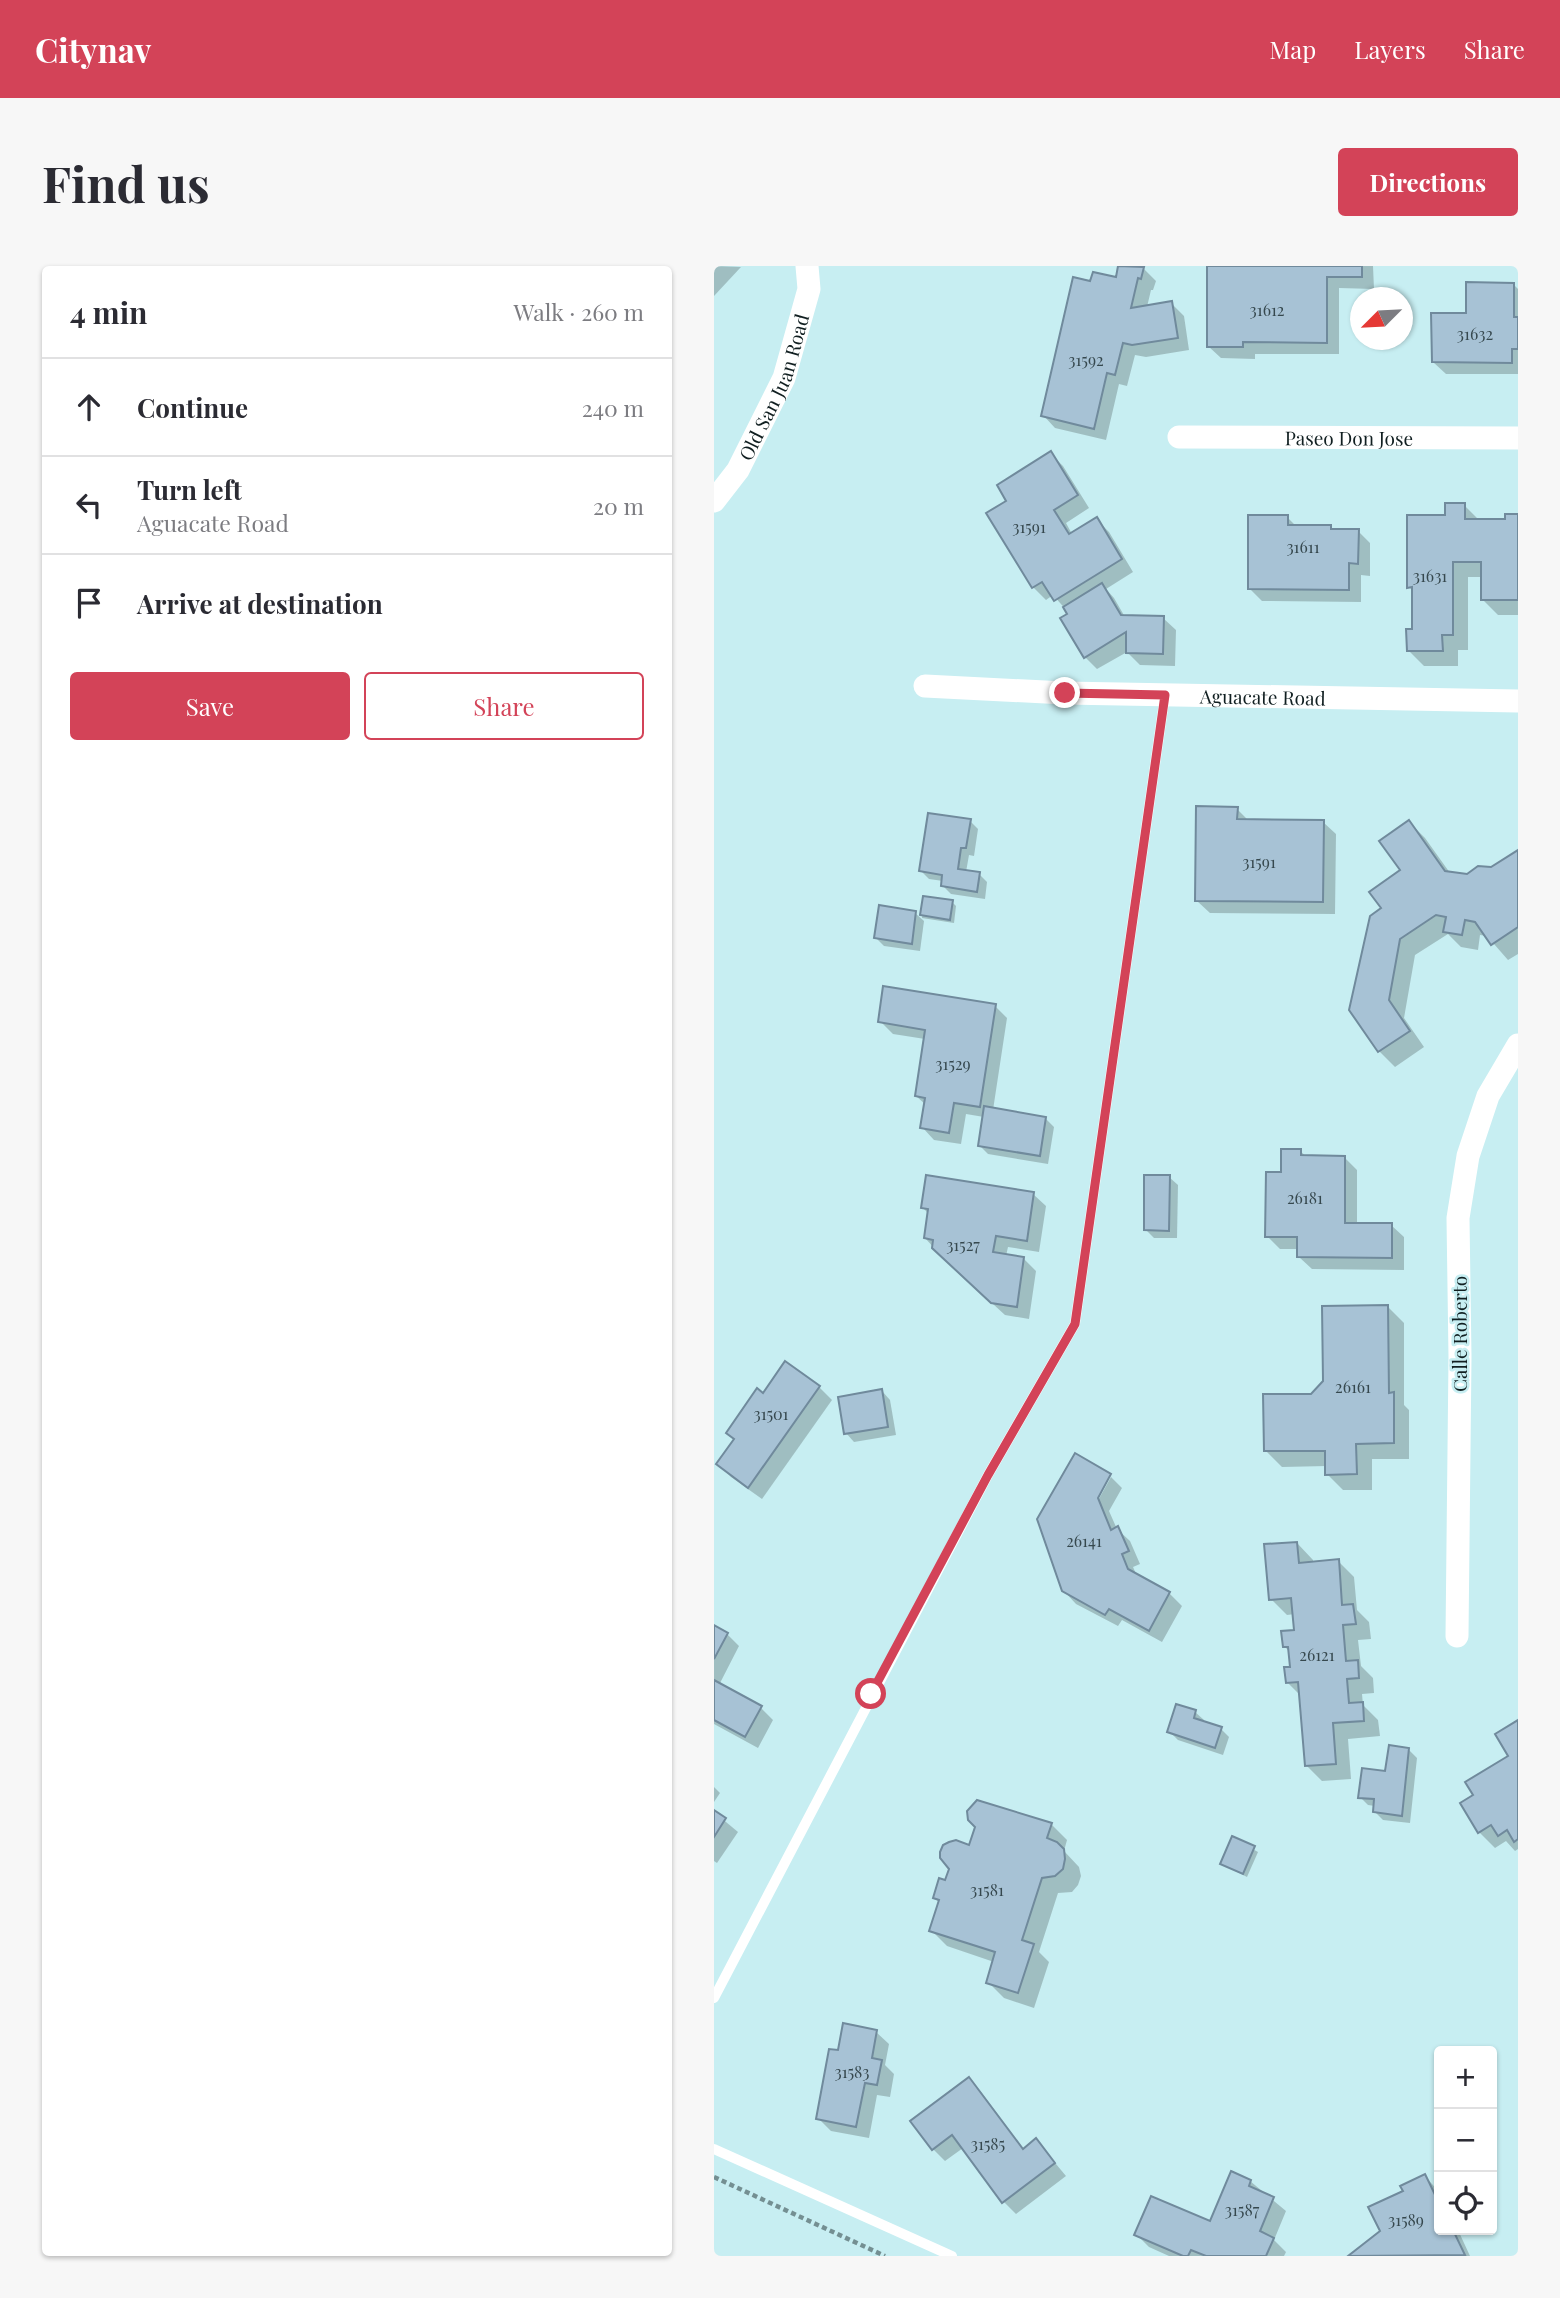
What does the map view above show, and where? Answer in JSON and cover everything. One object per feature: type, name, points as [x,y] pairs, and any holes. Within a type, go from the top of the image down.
[{"type":"street","name":"Old San Juan Road","points":[[714,501],[738,470],[784,378],[809,289],[807,266]]},
{"type":"street","name":"Paseo Don Jose","points":[[1179,437],[1518,438]]},
{"type":"street","name":"Aguacate Road","points":[[925,687],[1165,695],[1518,701]]},
{"type":"street","name":"Calle Roberto","points":[[1457,1636],[1460,1357],[1458,1218],[1468,1156],[1488,1096],[1518,1045]]},
{"type":"lane","points":[[714,1998],[988,1475],[1075,1324],[1165,695]]},
{"type":"lane","points":[[714,2149],[952,2256]]},
{"type":"path","points":[[714,2177],[885,2256]]},
{"type":"building","points":[[1118,266],[1144,267],[1141,279],[1138,278],[1131,308],[1172,301],[1178,338],[1132,345],[1123,343],[1115,375],[1107,373],[1094,429],[1041,416],[1073,277],[1090,281],[1093,272],[1116,277]]},
{"type":"building","points":[[1207,266],[1362,266],[1362,277],[1327,277],[1327,343],[1243,342],[1243,347],[1207,347]]},
{"type":"building","points":[[1466,282],[1514,283],[1518,349],[1512,349],[1512,363],[1432,362],[1431,313],[1466,313]]},
{"type":"building","points":[[1051,451],[1078,495],[1054,510],[1069,534],[1097,517],[1122,559],[1054,601],[1042,582],[1032,588],[986,513],[1006,501],[997,485]]},
{"type":"building","points":[[1445,503],[1465,503],[1465,519],[1505,519],[1505,514],[1518,514],[1518,600],[1481,600],[1481,562],[1453,562],[1453,635],[1442,635],[1443,651],[1407,651],[1406,629],[1412,629],[1412,587],[1407,588],[1407,515],[1445,515]]},
{"type":"building","points":[[1248,515],[1288,515],[1288,525],[1331,525],[1331,529],[1359,529],[1358,564],[1349,563],[1349,590],[1248,589]]},
{"type":"building","points":[[1102,583],[1121,615],[1164,616],[1163,654],[1126,653],[1126,632],[1084,658],[1060,618],[1067,614],[1063,607]]},
{"type":"building","points":[[1196,806],[1238,807],[1237,819],[1324,820],[1323,902],[1195,901]]},
{"type":"building","points":[[928,813],[971,819],[966,848],[961,848],[958,869],[980,872],[977,892],[941,886],[942,875],[919,871]]},
{"type":"building","points":[[1409,820],[1445,871],[1467,874],[1478,866],[1491,867],[1518,850],[1518,927],[1491,945],[1475,922],[1465,920],[1462,935],[1443,932],[1446,917],[1436,915],[1400,939],[1389,1000],[1410,1031],[1378,1052],[1349,1010],[1370,916],[1381,908],[1369,892],[1400,870],[1379,841]]},
{"type":"building","points":[[923,896],[953,900],[950,920],[920,915]]},
{"type":"building","points":[[879,905],[916,911],[912,944],[874,938]]},
{"type":"building","points":[[883,986],[996,1004],[980,1107],[954,1103],[949,1133],[920,1128],[925,1098],[915,1096],[925,1030],[878,1022]]},
{"type":"building","points":[[984,1106],[1046,1117],[1040,1156],[978,1146]]},
{"type":"building","points":[[1281,1149],[1301,1149],[1301,1155],[1345,1156],[1345,1223],[1392,1223],[1392,1258],[1297,1257],[1297,1237],[1265,1237],[1266,1172],[1281,1172]]},
{"type":"building","points":[[926,1175],[1034,1192],[1027,1241],[996,1236],[993,1252],[1024,1257],[1017,1307],[991,1303],[932,1248],[933,1240],[924,1238],[928,1209],[921,1208]]},
{"type":"building","points":[[1144,1175],[1170,1175],[1169,1231],[1144,1230]]},
{"type":"building","points":[[1388,1305],[1389,1393],[1394,1392],[1394,1443],[1356,1444],[1357,1474],[1325,1475],[1325,1451],[1264,1451],[1263,1394],[1311,1394],[1323,1381],[1322,1306]]},
{"type":"building","points":[[785,1361],[820,1386],[748,1488],[716,1464],[734,1439],[726,1433],[757,1388],[763,1393]]},
{"type":"building","points":[[882,1389],[888,1427],[844,1434],[838,1397]]},
{"type":"building","points":[[1075,1453],[1111,1474],[1098,1498],[1111,1530],[1118,1526],[1129,1551],[1122,1554],[1128,1569],[1170,1592],[1149,1631],[1109,1609],[1105,1615],[1062,1591],[1037,1519]]},
{"type":"building","points":[[1297,1542],[1299,1563],[1339,1559],[1342,1605],[1353,1604],[1356,1624],[1343,1625],[1346,1661],[1358,1660],[1359,1678],[1347,1679],[1349,1703],[1363,1702],[1364,1721],[1333,1723],[1336,1764],[1305,1766],[1298,1682],[1286,1683],[1284,1667],[1290,1667],[1288,1647],[1283,1647],[1281,1631],[1294,1630],[1291,1598],[1269,1600],[1264,1544]]},
{"type":"building","points":[[714,1625],[728,1633],[714,1659]]},
{"type":"building","points":[[714,1680],[762,1706],[745,1737],[714,1720]]},
{"type":"building","points":[[1176,1704],[1196,1710],[1194,1718],[1222,1727],[1215,1748],[1167,1732]]},
{"type":"building","points":[[1518,1720],[1518,1839],[1514,1842],[1507,1830],[1498,1836],[1491,1825],[1478,1833],[1460,1803],[1473,1795],[1465,1782],[1508,1756],[1495,1734]]},
{"type":"building","points":[[1389,1745],[1409,1748],[1402,1816],[1373,1812],[1374,1799],[1358,1798],[1362,1768],[1385,1771]]},
{"type":"building","points":[[977,1800],[1052,1823],[1047,1838],[1064,1849],[1063,1869],[1055,1876],[1042,1878],[1022,1940],[1034,1944],[1018,1993],[986,1983],[995,1952],[929,1931],[939,1900],[933,1898],[939,1878],[945,1880],[949,1869],[940,1858],[940,1852],[943,1845],[956,1840],[969,1845],[975,1827],[968,1820],[967,1811]]},
{"type":"building","points":[[714,1810],[726,1818],[714,1837]]},
{"type":"building","points":[[1232,1836],[1255,1846],[1243,1874],[1220,1864]]},
{"type":"building","points":[[843,2023],[877,2030],[872,2058],[882,2060],[877,2085],[865,2083],[856,2127],[816,2119],[829,2049],[838,2050]]},
{"type":"building","points":[[969,2077],[1023,2149],[1036,2138],[1055,2163],[1002,2203],[952,2135],[932,2150],[910,2121]]},
{"type":"building","points":[[1231,2171],[1251,2180],[1249,2186],[1274,2197],[1260,2231],[1274,2238],[1266,2256],[1206,2256],[1191,2250],[1188,2256],[1183,2256],[1134,2235],[1151,2196],[1210,2221]]},
{"type":"building","points":[[1425,2174],[1434,2193],[1434,2235],[1455,2235],[1465,2255],[1348,2256],[1380,2231],[1368,2207],[1403,2191],[1400,2186]]},
{"type":"route","points":[[871,1694],[988,1475],[1075,1324],[1165,695],[1065,693]]}]
